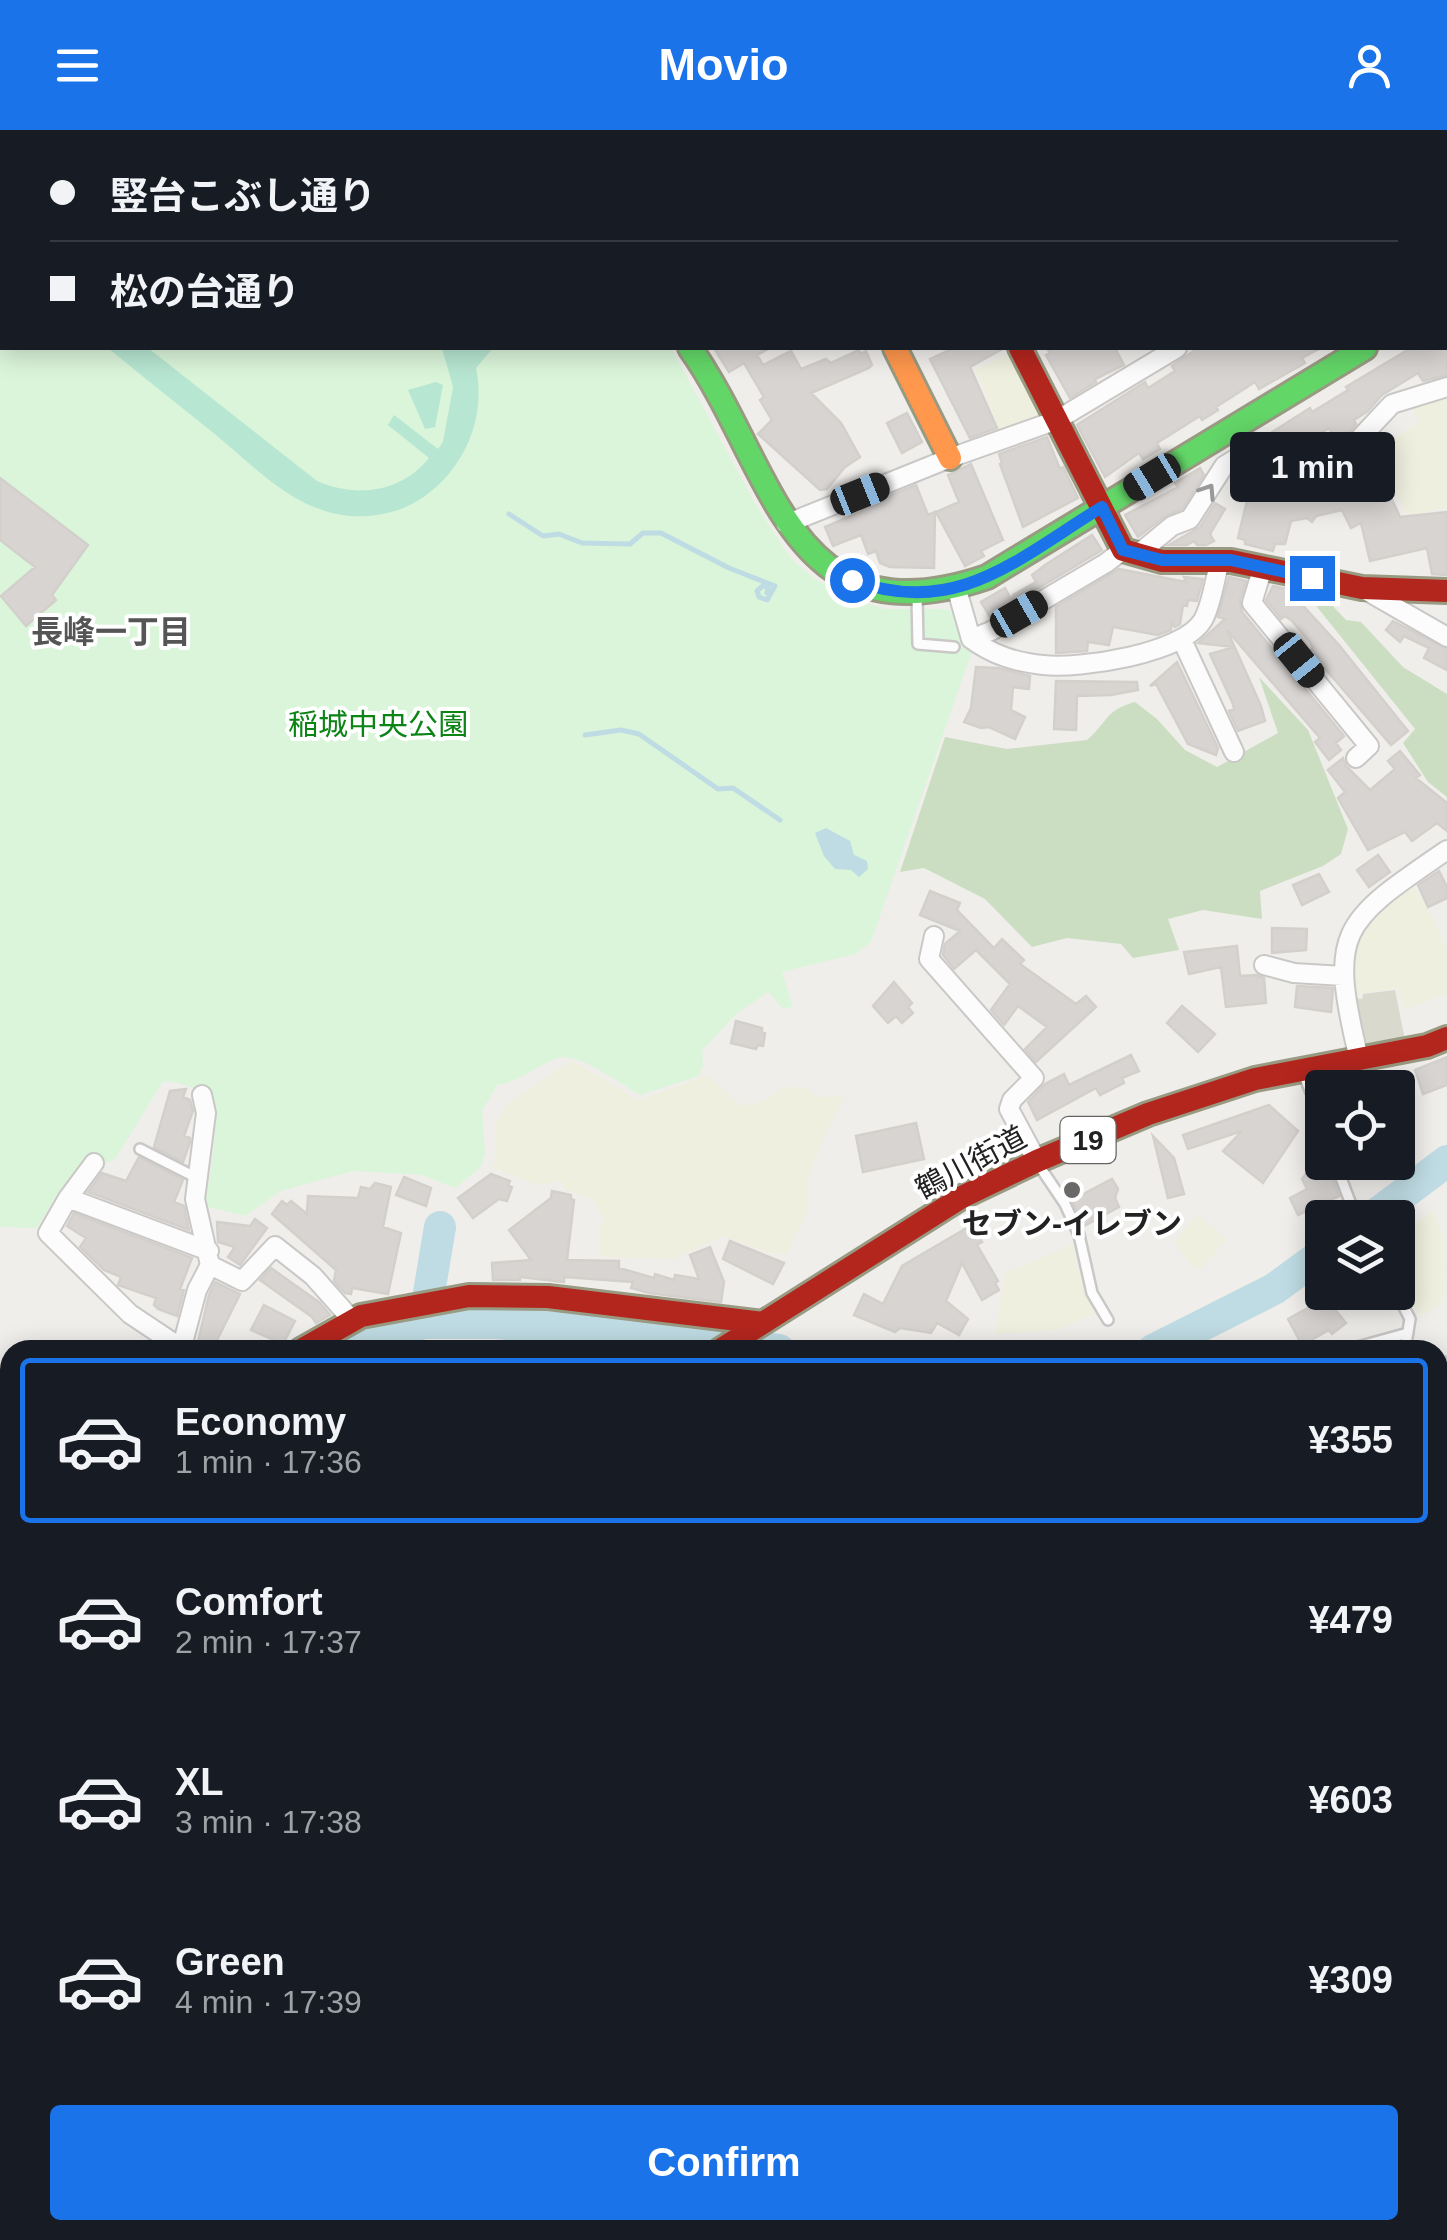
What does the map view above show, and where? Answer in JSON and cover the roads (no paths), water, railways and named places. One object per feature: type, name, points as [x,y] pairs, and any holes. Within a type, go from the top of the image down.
[{"type":"street","points":[[692,350],[708,370],[786,524],[822,563],[878,589],[917,594],[956,590],[987,577],[1362,350]]},
{"type":"street","points":[[896,350],[950,458]]},
{"type":"street","points":[[1021,350],[1102,507],[1130,552],[1173,561],[1220,560],[1362,588],[1447,591]]},
{"type":"street","points":[[786,524],[1057,420],[1147,356]]},
{"type":"street","points":[[963,643],[1190,519],[1224,466],[1240,456],[1274,464],[1347,452],[1392,404],[1447,387]]},
{"type":"street","points":[[963,643],[1044,666],[1083,664],[1166,646],[1182,640],[1203,620],[1220,560]]},
{"type":"street","points":[[1263,567],[1252,602],[1369,746],[1356,758]]},
{"type":"street","points":[[1362,588],[1447,637]]},
{"type":"street","points":[[956,590],[963,643]]},
{"type":"street","points":[[1182,640],[1234,752]]},
{"type":"street","points":[[1359,1059],[1345,1000],[1346,942],[1360,918],[1447,850]]},
{"type":"street","points":[[934,936],[929,960],[1034,1078],[1012,1100],[1009,1110],[1036,1161]]},
{"type":"street","points":[[1264,965],[1294,973],[1343,976]]},
{"type":"street","name":"鶴川街道","points":[[736,1340],[962,1197],[1036,1161],[1148,1114],[1255,1080],[1427,1046],[1447,1038]]},
{"type":"street","points":[[184,1340],[209,1258],[195,1210],[206,1114],[202,1095]]},
{"type":"street","points":[[94,1163],[48,1234],[130,1314],[168,1340]]},
{"type":"street","points":[[68,1198],[209,1258],[242,1281],[274,1246],[313,1276],[352,1320]]},
{"type":"street","points":[[318,1340],[360,1316],[450,1298],[548,1297],[763,1323]]},
{"type":"lane","points":[[917,594],[918,644],[963,643]]},
{"type":"lane","points":[[1300,1069],[1305,1080]]},
{"type":"lane","points":[[140,1149],[198,1178]]},
{"type":"lane","points":[[1036,1161],[1080,1235],[1092,1292],[1108,1320]]},
{"type":"lane","points":[[1405,1310],[1410,1319],[1407,1340]]},
{"type":"lane","points":[[1383,1340],[1408,1333]]},
{"type":"water","points":[[826,828],[850,841],[854,855],[867,861],[868,869],[859,877],[851,870],[835,869],[824,856],[815,833]]},
{"type":"waterway","points":[[509,514],[543,536],[559,534],[582,543],[630,544],[643,533],[661,533],[729,568],[775,586],[767,600],[759,597],[757,591],[764,585],[767,593]]},
{"type":"waterway","points":[[585,735],[621,730],[639,734],[718,789],[733,788],[780,820]]},
{"type":"waterway","points":[[1395,1200],[1447,1161]]},
{"type":"waterway","points":[[424,1323],[440,1227]]},
{"type":"waterway","points":[[1173,1340],[1274,1289],[1305,1266]]},
{"type":"waterway","points":[[367,1340],[424,1323],[496,1323],[696,1340]]},
{"type":"place","name":"セブン-イレブン","points":[[1072,1190]]},
{"type":"district","name":"長峰一丁目","points":[[111,632]]},
{"type":"park label","name":"稲城中央公園","points":[[378,725]]}]
